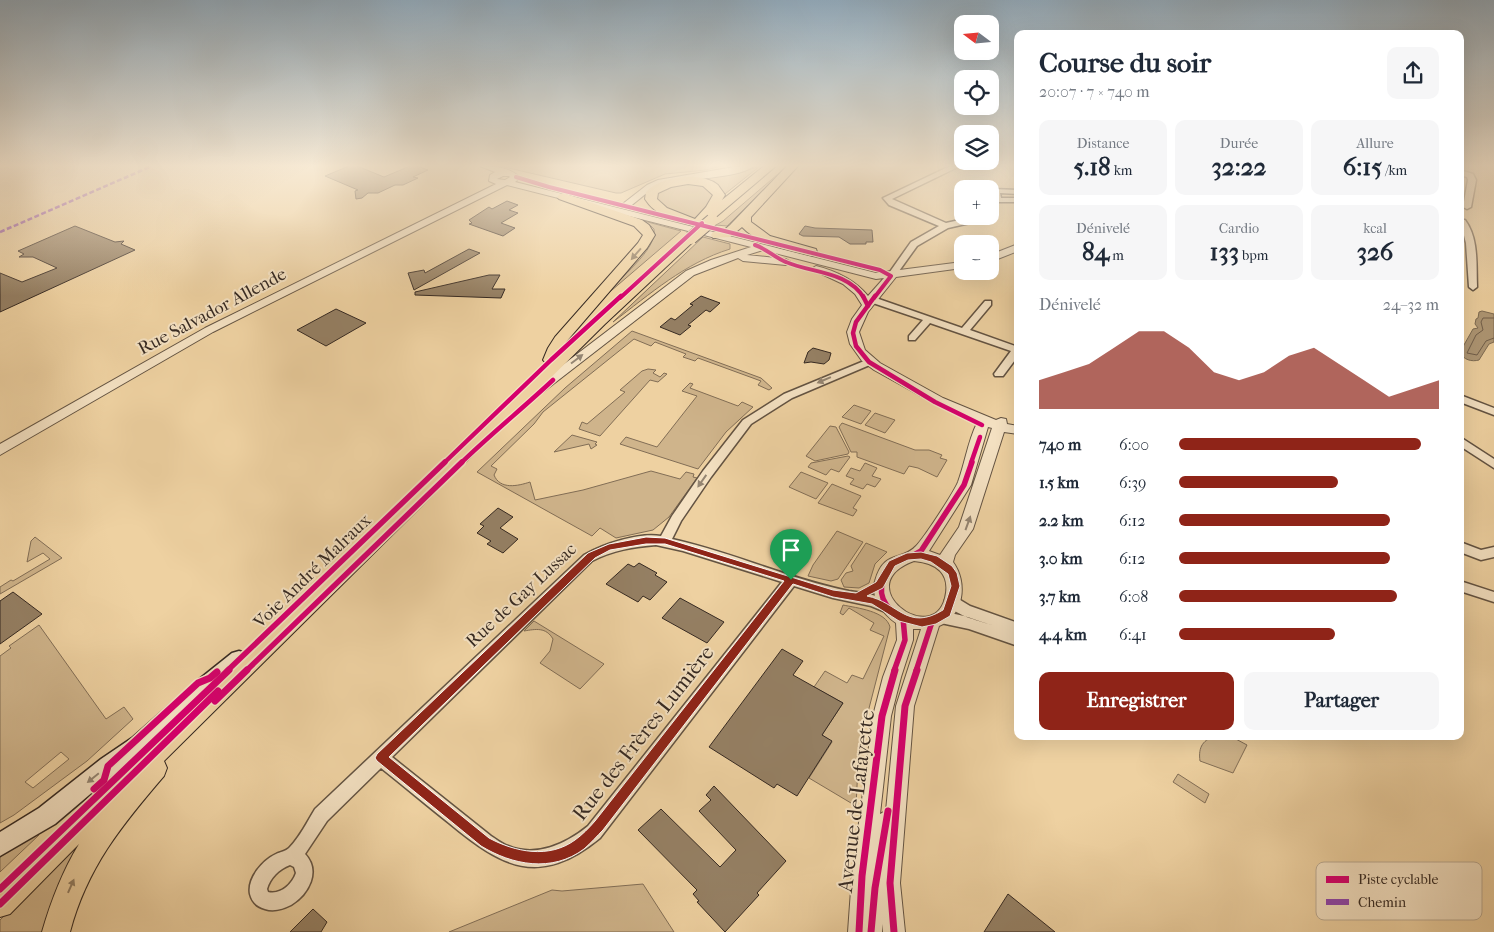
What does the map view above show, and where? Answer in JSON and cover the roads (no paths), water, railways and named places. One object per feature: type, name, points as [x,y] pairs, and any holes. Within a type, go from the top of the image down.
[{"type":"main road","points":[[551,360],[560,340],[643,245],[649,235],[645,228],[638,223],[600,209]]},
{"type":"main road","points":[[661,209],[699,225],[711,209]]},
{"type":"main road","name":"Voie André Malraux","points":[[0,904],[551,360],[718,209]]},
{"type":"main road","name":"Voie André Malraux","points":[[0,889],[244,661],[699,225],[720,209]]},
{"type":"main road","points":[[717,235],[730,231],[751,209]]},
{"type":"main road","points":[[745,216],[746,226],[759,235],[811,252]]},
{"type":"main road","points":[[0,845],[47,816],[108,766],[139,745],[199,692],[244,661]]},
{"type":"main road","points":[[56,932],[62,906],[82,862],[112,818],[244,661]]},
{"type":"street","name":"Rue Salvador Allende","points":[[445,213],[451,209]]},
{"type":"street","name":"Rue Salvador Allende","points":[[0,450],[208,330],[452,209]]},
{"type":"street","name":"Rue Salvador Allende","points":[[445,213],[453,209]]},
{"type":"street","points":[[907,209],[945,226]]},
{"type":"street","points":[[626,210],[730,231],[765,248],[786,262]]},
{"type":"street","points":[[626,210],[717,235],[811,252],[880,270],[891,276]]},
{"type":"street","points":[[954,224],[945,226],[914,244],[856,322],[853,333],[856,346],[869,362],[914,388],[993,423],[1014,427]]},
{"type":"street","points":[[1464,225],[1468,229],[1473,287]]},
{"type":"street","points":[[497,420],[512,412],[538,388],[553,380],[565,368],[690,273],[737,251],[746,239]]},
{"type":"street","points":[[723,259],[765,248],[876,276],[891,276],[954,266]]},
{"type":"street","points":[[999,255],[1014,249]]},
{"type":"street","points":[[723,259],[748,258],[786,262],[819,270],[841,279],[858,291],[870,303],[929,319],[1014,349]]},
{"type":"street","points":[[964,331],[988,303]]},
{"type":"street","points":[[912,338],[929,319]]},
{"type":"street","points":[[999,374],[1014,354]]},
{"type":"street","points":[[665,541],[676,518],[747,422],[794,393],[869,362]]},
{"type":"street","points":[[1464,400],[1494,412]]},
{"type":"street","points":[[857,597],[871,591],[882,581],[892,563],[921,551],[964,485],[993,423]]},
{"type":"street","points":[[914,555],[934,559],[944,565],[948,553],[966,529],[993,423]]},
{"type":"street","points":[[1464,445],[1494,464]]},
{"type":"street","name":"Rue de Gay Lussac","points":[[293,858],[321,816],[591,556],[616,545],[646,540],[665,541],[833,594],[874,601],[895,613]]},
{"type":"street","points":[[1464,549],[1475,554],[1486,555],[1494,552]]},
{"type":"street","name":"Avenue de Lafayette","points":[[894,932],[890,883],[905,706],[923,645],[937,620],[947,613],[956,586],[953,573],[944,565]]},
{"type":"street","name":"Rue des Frères Lumière","points":[[381,758],[485,842],[503,852],[525,858],[541,858],[564,853],[579,845],[599,826],[791,580]]},
{"type":"street","name":"Avenue de Lafayette","points":[[862,932],[862,876],[878,739],[885,700],[905,640],[905,631],[881,594],[882,581]]},
{"type":"street","points":[[1464,588],[1494,597]]},
{"type":"street","points":[[952,600],[964,610],[1014,628]]},
{"type":"street","points":[[895,613],[922,623],[937,620],[969,623],[1014,639]]},
{"type":"street","name":"Avenue de Lafayette","points":[[862,932],[880,855],[902,737]]},
{"type":"water","points":[[1479,312],[1494,314],[1494,342],[1489,344],[1479,360],[1474,361],[1464,358],[1464,345],[1473,329],[1478,328],[1475,324]]}]
